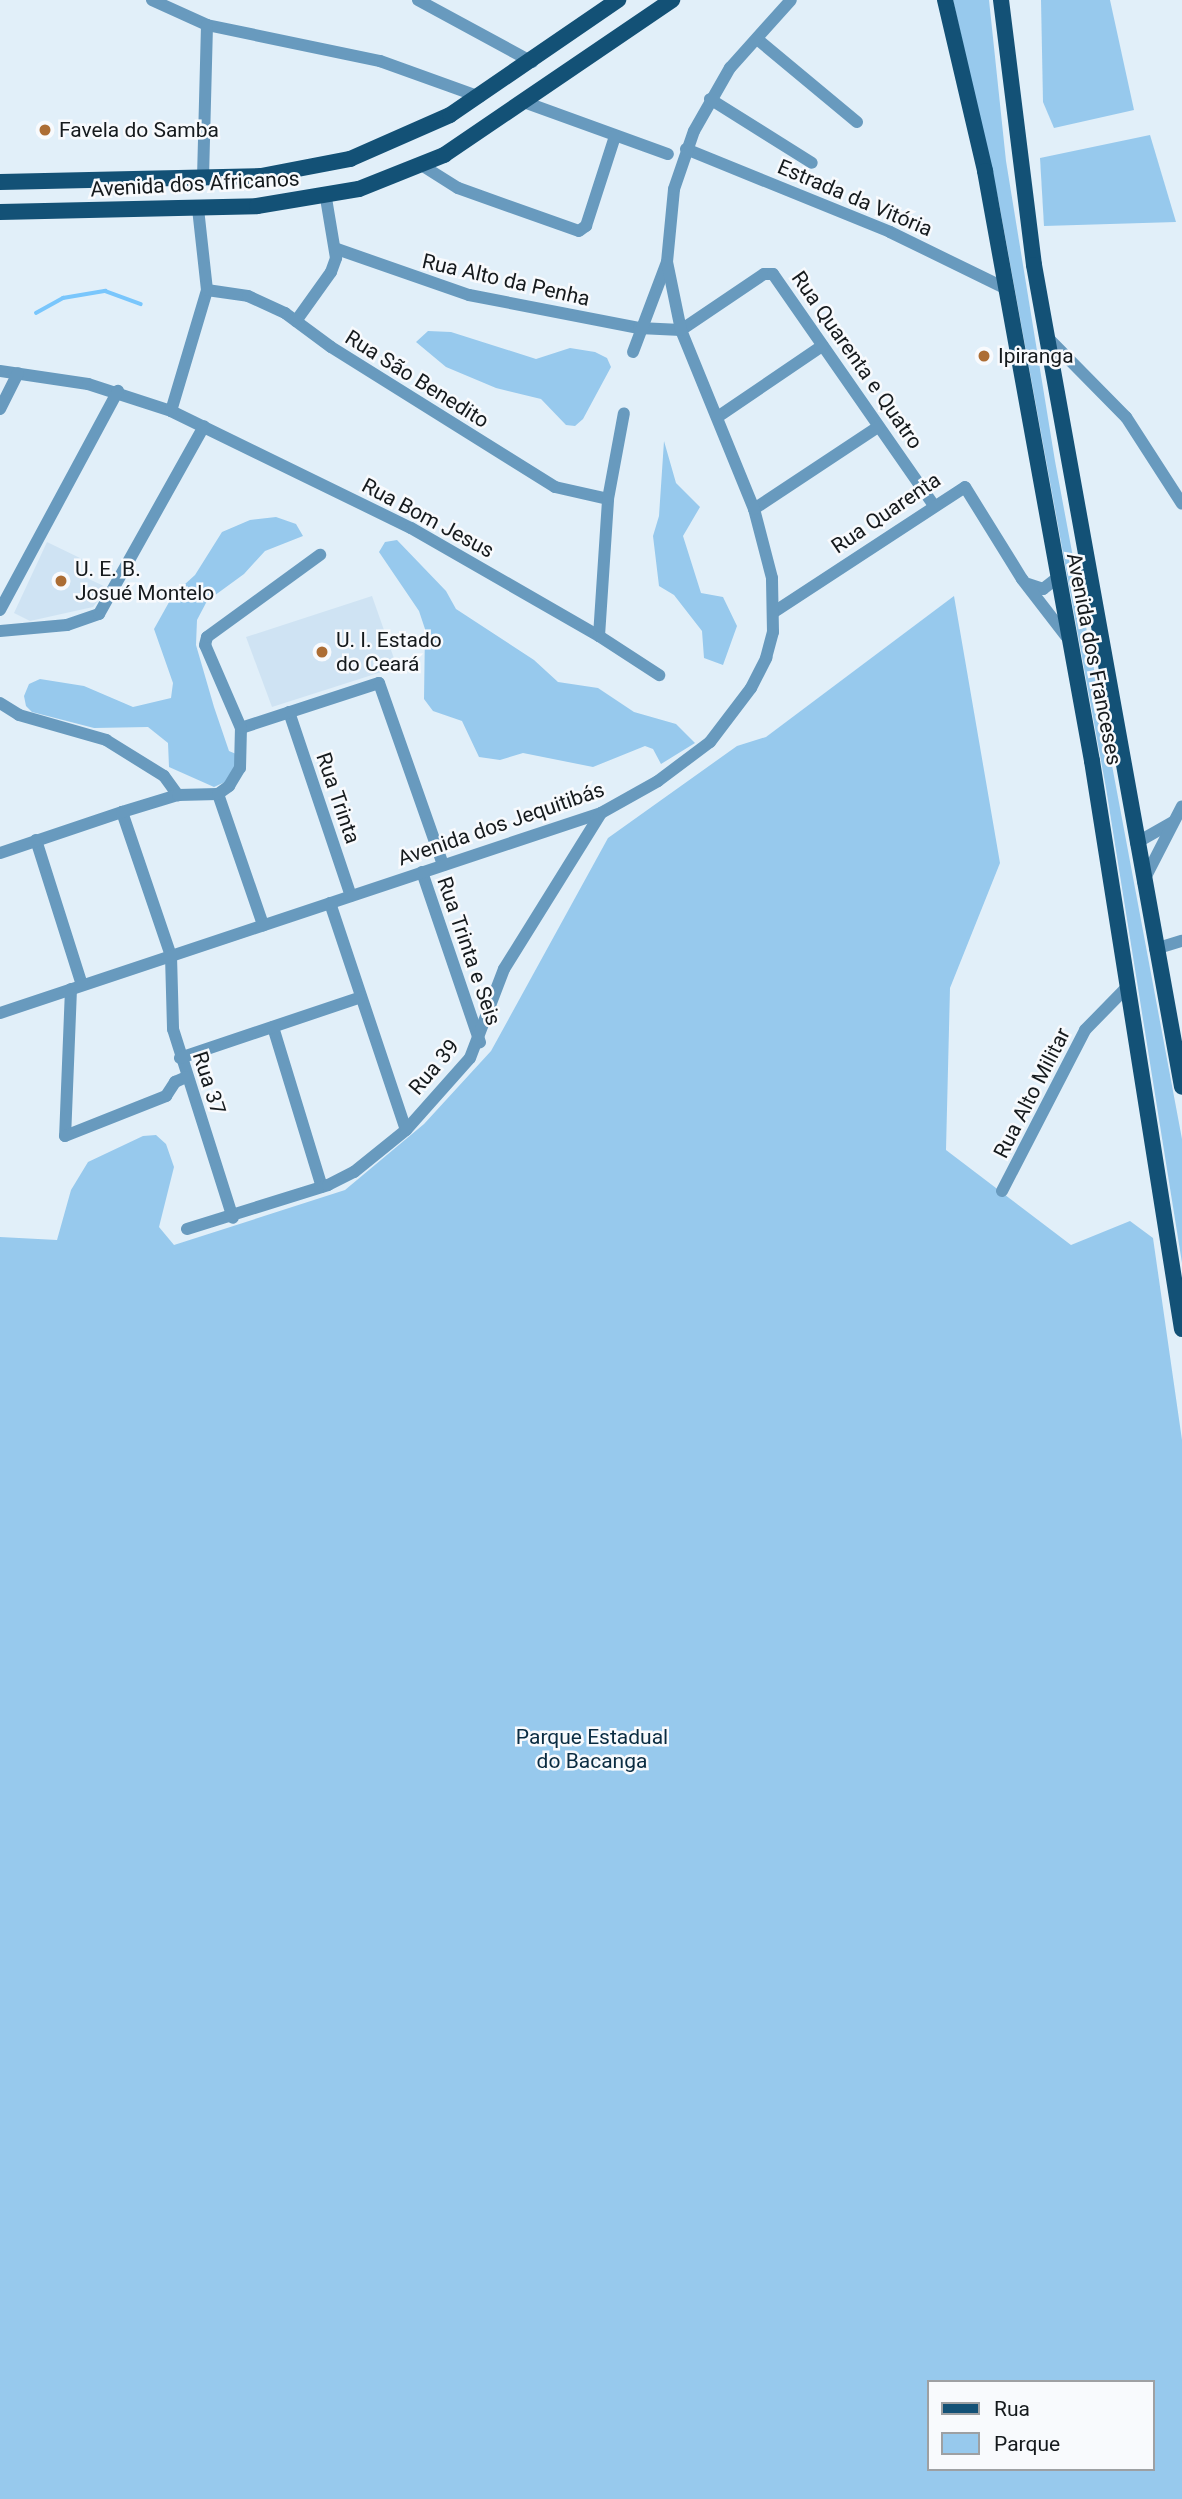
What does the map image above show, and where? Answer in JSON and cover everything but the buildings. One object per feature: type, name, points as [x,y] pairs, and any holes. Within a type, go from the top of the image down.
[{"type":"main road","name":"Avenida dos Africanos","points":[[0,181],[203,178],[292,172],[350,159],[421,132],[531,62],[618,0]]},
{"type":"main road","name":"Avenida dos Africanos","points":[[0,212],[198,208],[326,198],[423,166],[524,102],[672,0]]},
{"type":"main road","name":"Avenida dos Franceses","points":[[945,0],[985,171],[1007,289],[1129,985],[1182,1329]]},
{"type":"main road","name":"Avenida dos Franceses","points":[[1001,0],[1046,336],[1155,950],[1182,1087]]},
{"type":"main road","points":[[480,96],[497,120]]},
{"type":"street","points":[[152,0],[207,24],[380,61],[480,96]]},
{"type":"street","points":[[418,0],[531,62]]},
{"type":"street","points":[[633,352],[639,328],[667,262],[668,219],[686,149],[710,99],[791,0]]},
{"type":"street","points":[[203,178],[207,24]]},
{"type":"street","points":[[757,39],[857,122]]},
{"type":"street","points":[[710,99],[812,163]]},
{"type":"street","points":[[524,102],[668,154]]},
{"type":"street","points":[[423,166],[458,188],[579,231],[586,226],[615,136]]},
{"type":"street","name":"Estrada da Vitória","points":[[686,149],[890,232],[1007,289]]},
{"type":"street","points":[[296,321],[331,272],[337,249],[326,198]]},
{"type":"street","points":[[171,411],[206,290],[198,208]]},
{"type":"street","name":"Rua Alto da Penha","points":[[337,249],[468,296],[639,328],[681,330]]},
{"type":"street","name":"Avenida dos Jequitibás","points":[[0,1013],[601,813],[684,764],[732,717],[766,659],[774,612],[770,562],[754,509],[719,416],[681,330],[667,262]]},
{"type":"street","name":"Rua Quarenta e Quatro","points":[[681,330],[764,274],[773,274],[933,504]]},
{"type":"street","name":"Rua São Benedito","points":[[206,290],[248,296],[296,321],[555,487],[608,499]]},
{"type":"street","points":[[1046,336],[1126,416],[1182,504]]},
{"type":"street","points":[[719,416],[822,346]]},
{"type":"street","name":"Rua Bom Jesus","points":[[0,371],[118,391],[204,426],[411,528],[599,636],[659,676]]},
{"type":"street","points":[[0,409],[18,373]]},
{"type":"street","points":[[0,610],[118,391]]},
{"type":"street","points":[[599,636],[608,499],[624,413]]},
{"type":"street","points":[[0,631],[67,625],[99,614],[204,426]]},
{"type":"street","points":[[754,509],[878,427]]},
{"type":"street","name":"Rua Quarenta","points":[[774,612],[958,488],[968,488],[1022,579],[1066,636]]},
{"type":"street","points":[[0,853],[122,811],[178,795],[218,794],[238,776],[240,728],[205,645],[206,637],[320,555]]},
{"type":"street","points":[[1022,579],[1043,589],[1057,578]]},
{"type":"street","points":[[240,728],[371,682],[383,687],[443,865]]},
{"type":"street","points":[[0,704],[19,715],[106,740],[164,776],[178,795]]},
{"type":"street","name":"Rua Trinta","points":[[289,712],[351,896]]},
{"type":"street","points":[[218,794],[263,925]]},
{"type":"street","points":[[1143,882],[1182,806]]},
{"type":"street","name":"Rua 37","points":[[122,811],[171,956],[171,1013],[180,1058],[233,1218]]},
{"type":"street","name":"Rua 39","points":[[187,1229],[233,1218],[322,1187],[354,1172],[406,1129],[480,1042],[504,969],[601,813]]},
{"type":"street","points":[[1136,843],[1158,834],[1176,819]]},
{"type":"street","points":[[36,840],[76,987],[65,1136],[166,1096],[186,1076]]},
{"type":"street","name":"Rua Trinta e Seis","points":[[422,872],[480,1042]]},
{"type":"street","points":[[330,903],[406,1129]]},
{"type":"street","points":[[1155,950],[1182,941]]},
{"type":"street","name":"Rua Alto Militar","points":[[1002,1191],[1085,1030],[1129,985]]},
{"type":"street","points":[[180,1058],[361,998]]},
{"type":"street","points":[[273,1027],[322,1187]]},
{"type":"shaded area","name":"U. E. B. Josué Montelo","points":[[47,542],[82,559],[76,573],[108,588],[93,607],[30,621],[14,613]]},
{"type":"shaded area","name":"U. I. Estado do Ceará","points":[[372,596],[397,667],[272,707],[246,637]]},
{"type":"green space","points":[[953,0],[989,0],[1006,161],[1055,461],[1182,1139],[1182,1263],[1106,788],[999,203]]},
{"type":"green space","points":[[1041,0],[1110,0],[1134,110],[1054,128],[1043,102]]},
{"type":"green space","points":[[1150,135],[1176,222],[1044,226],[1040,158]]},
{"type":"green space","points":[[428,331],[451,332],[536,359],[570,348],[595,352],[607,358],[611,367],[583,419],[575,426],[566,425],[541,399],[496,388],[446,367],[416,342]]},
{"type":"green space","points":[[664,441],[676,483],[700,507],[683,536],[701,593],[723,597],[737,626],[723,665],[704,658],[702,631],[674,595],[659,586],[653,536],[659,516]]},
{"type":"green space","points":[[276,517],[296,524],[303,536],[265,551],[244,574],[207,601],[197,620],[196,645],[214,707],[229,751],[236,754],[236,768],[225,782],[214,787],[169,767],[168,743],[148,727],[94,728],[32,712],[26,706],[24,696],[29,684],[40,679],[84,686],[133,707],[171,698],[173,683],[154,629],[173,595],[195,575],[222,532],[250,520]]},
{"type":"green space","points":[[397,540],[446,591],[456,609],[534,660],[558,682],[598,688],[634,712],[676,724],[695,743],[661,764],[653,749],[645,746],[593,767],[523,753],[500,760],[479,757],[462,721],[433,711],[424,699],[425,629],[419,611],[379,552],[385,542]]},
{"type":"green space","name":"Parque Estadual do Bacanga","points":[[954,596],[1000,863],[950,988],[946,1150],[1071,1245],[1130,1221],[1153,1238],[1182,1440],[1182,2499],[0,2499],[0,1237],[57,1240],[71,1190],[88,1162],[143,1136],[156,1135],[166,1144],[174,1167],[159,1227],[174,1245],[345,1190],[424,1124],[491,1051],[608,838],[737,746],[766,737]]},
{"type":"waterway","points":[[36,313],[63,298],[105,291],[141,304]]},
{"type":"place","name":"Favela do Samba","points":[[45,130]]},
{"type":"place","name":"Ipiranga","points":[[984,356]]},
{"type":"place","name":"U. E. B. Josué Montelo","points":[[61,581]]},
{"type":"place","name":"U. I. Estado do Ceará","points":[[322,652]]}]
